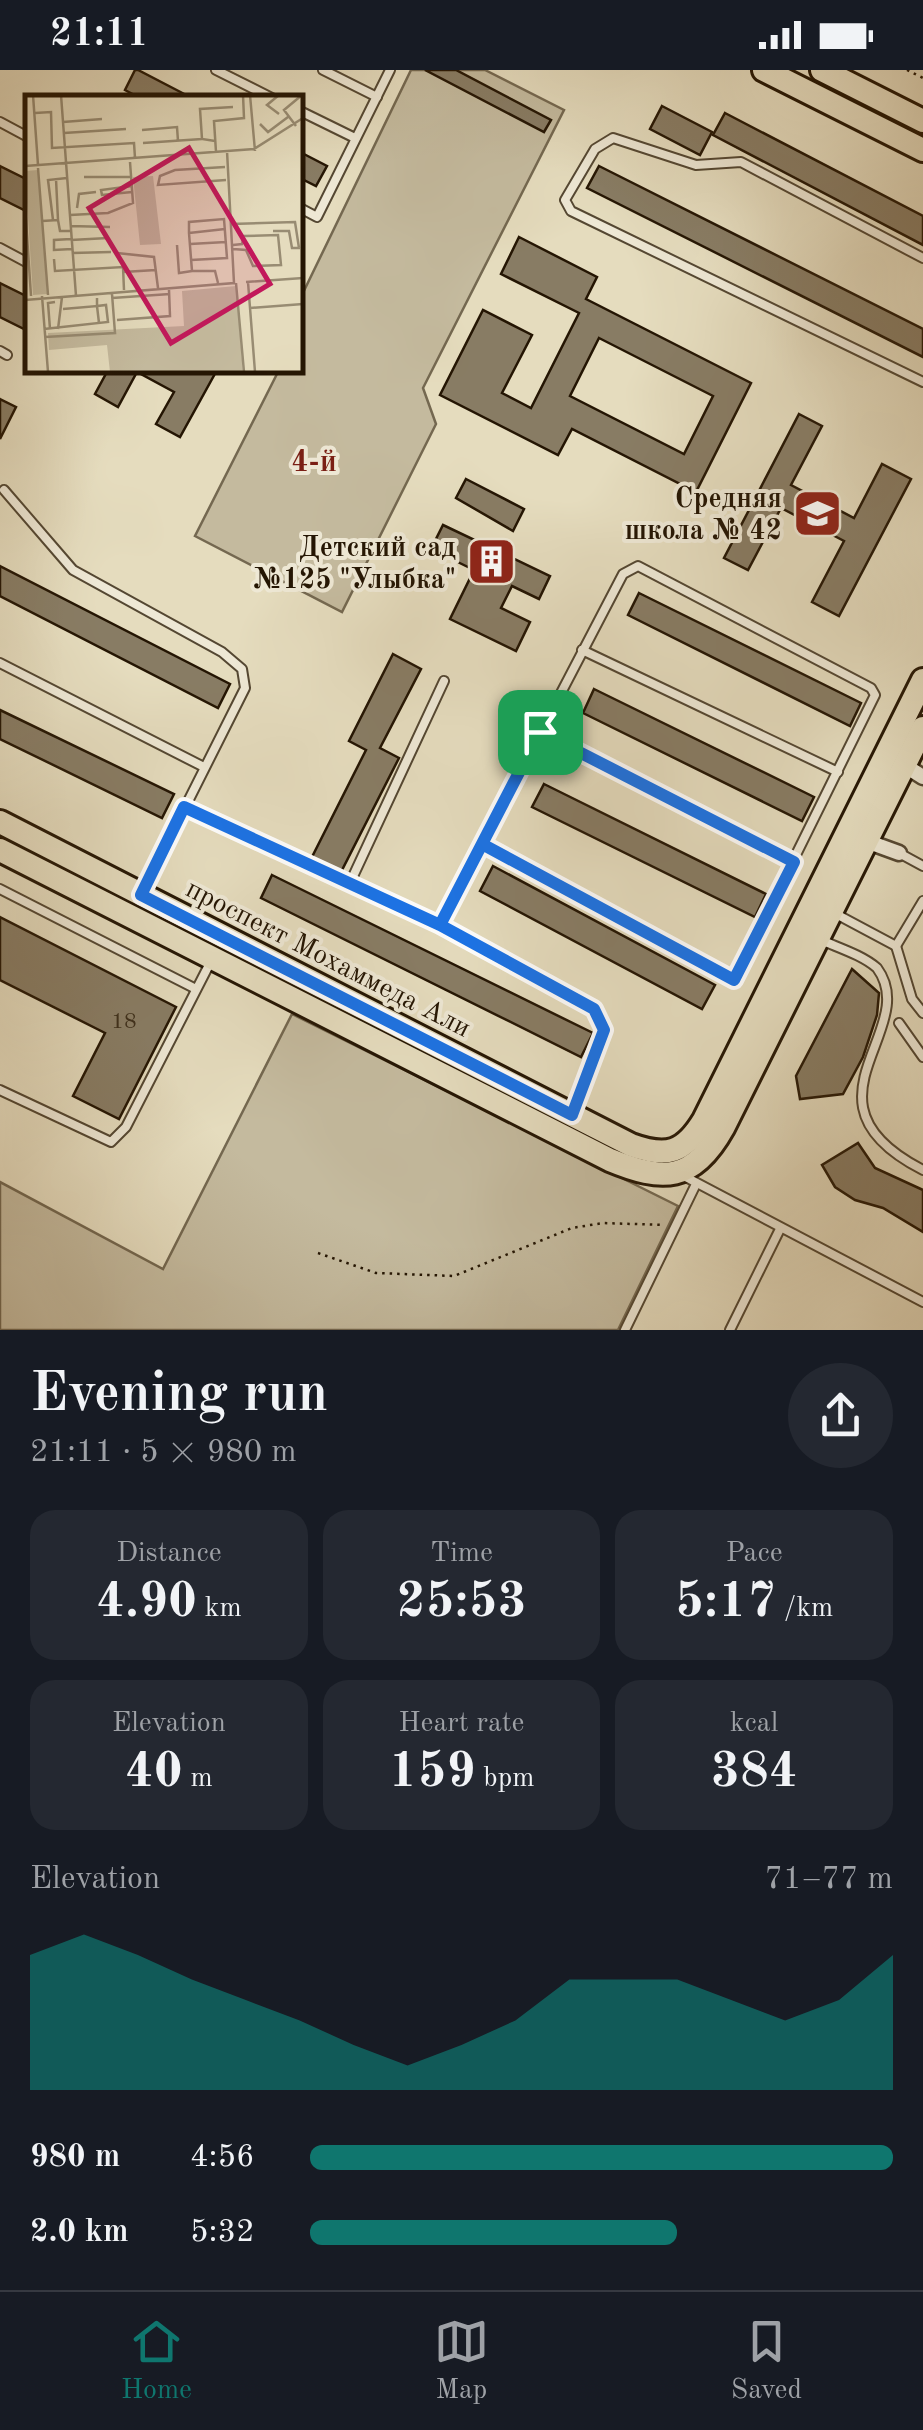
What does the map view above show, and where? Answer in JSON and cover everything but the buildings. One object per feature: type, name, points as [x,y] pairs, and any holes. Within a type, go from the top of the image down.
[{"type":"main road","points":[[764,70],[923,150]]},
{"type":"main road","points":[[822,70],[923,121]]},
{"type":"main road","points":[[688,1178],[711,1151],[923,680]]},
{"type":"main road","points":[[658,1155],[684,1148],[693,1138],[808,934],[831,911],[866,840],[913,771],[923,728]]},
{"type":"main road","name":"проспект Мохаммеда Али","points":[[0,822],[631,1146],[658,1155]]},
{"type":"main road","name":"проспект Мохаммеда Али","points":[[0,850],[610,1160],[642,1173],[688,1178]]},
{"type":"street","points":[[866,840],[899,854]]},
{"type":"lane","points":[[216,70],[266,95]]},
{"type":"lane","points":[[323,70],[377,96]]},
{"type":"lane","points":[[302,209],[318,217],[390,70]]},
{"type":"lane","points":[[302,112],[355,138]]},
{"type":"lane","points":[[0,122],[25,135]]},
{"type":"lane","points":[[923,258],[741,162],[696,165],[613,138],[595,149],[565,200],[571,212],[923,382]]},
{"type":"lane","points":[[0,248],[25,262]]},
{"type":"lane","points":[[4,490],[72,570],[222,652],[242,669],[245,688],[141,895]]},
{"type":"lane","points":[[440,925],[582,650],[622,574],[638,566],[871,688],[875,695],[734,980],[482,844]]},
{"type":"lane","points":[[582,650],[838,772]]},
{"type":"lane","points":[[0,663],[204,767]]},
{"type":"lane","points":[[348,884],[444,681]]},
{"type":"lane","points":[[540,732],[794,862]]},
{"type":"lane","points":[[184,807],[440,925],[594,1009],[602,1018],[604,1030],[572,1115]]},
{"type":"lane","points":[[899,854],[923,866]]},
{"type":"lane","points":[[0,889],[196,989]]},
{"type":"lane","points":[[896,946],[923,901]]},
{"type":"lane","points":[[831,911],[896,946],[912,999],[923,1014]]},
{"type":"lane","points":[[808,934],[880,970],[898,1002]]},
{"type":"lane","points":[[0,1090],[111,1142],[126,1127],[212,958]]},
{"type":"lane","points":[[898,1012],[899,1022],[923,1057]]},
{"type":"lane","points":[[899,1022],[872,1076],[868,1095],[870,1120],[895,1156],[923,1170]]},
{"type":"lane","points":[[658,1155],[688,1178],[923,1302]]},
{"type":"lane","points":[[625,1330],[676,1226],[688,1178]]},
{"type":"lane","points":[[730,1330],[780,1229]]},
{"type":"path","points":[[907,70],[923,78]]},
{"type":"path","points":[[318,1253],[376,1273],[454,1276],[572,1228],[602,1223],[676,1226]]},
{"type":"shaded area","points":[[411,70],[485,70],[564,110],[423,388],[436,424],[342,612],[195,536],[278,372],[302,372],[302,295]]},
{"type":"shaded area","points":[[292,1014],[678,1206],[618,1330],[0,1330],[0,1182],[163,1269]]},
{"type":"place","name":"Средняя школа № 42","points":[[817,513]]},
{"type":"place","name":"Детский сад №125 \"Улыбка\"","points":[[491,562]]},
{"type":"district","name":"4-й","points":[[314,461]]},
{"type":"route","points":[[540,732],[440,925],[184,807],[141,895],[572,1115],[604,1030],[602,1018],[594,1009],[440,925],[482,844],[734,980],[794,862],[540,732]]}]
